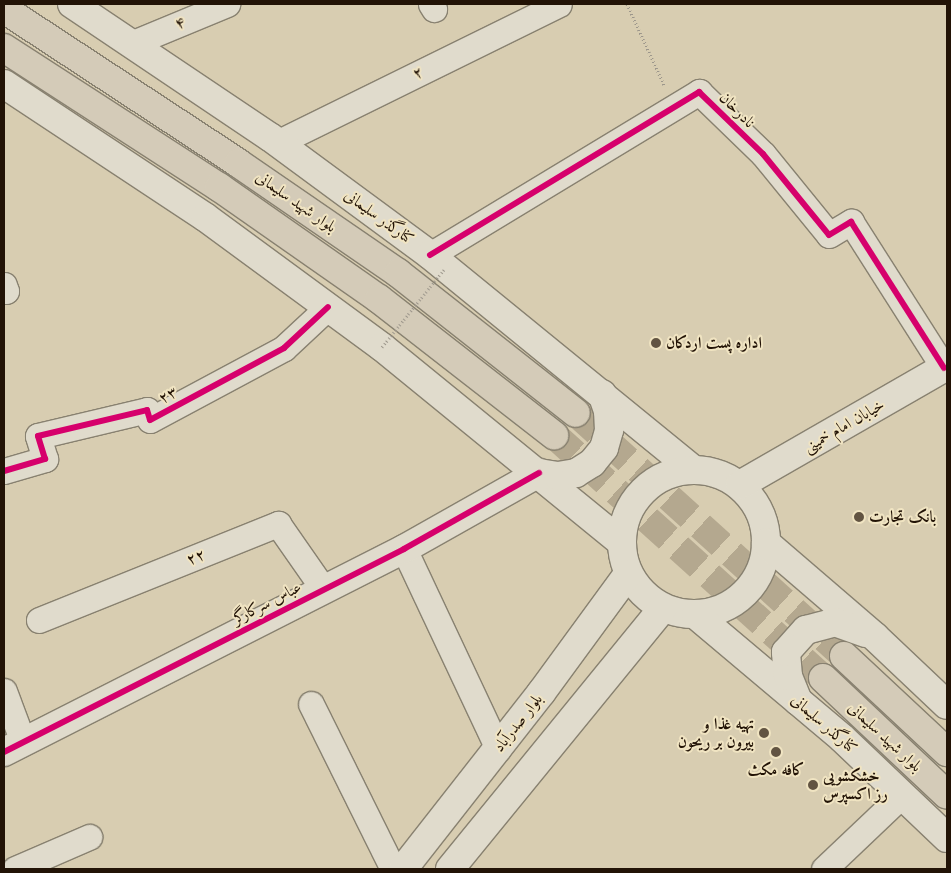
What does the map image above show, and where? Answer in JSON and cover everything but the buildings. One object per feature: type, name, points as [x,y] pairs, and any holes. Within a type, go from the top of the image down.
[{"type":"main road","name":"کنارگذر سلیمانی","points":[[72,4],[133,43],[278,143],[438,261],[694,470]]},
{"type":"main road","name":"بلوار شهید سلیمانی","points":[[4,9],[238,163],[398,273],[576,412]]},
{"type":"main road","name":"بلوار شهید سلیمانی","points":[[4,48],[219,187],[379,298],[554,435]]},
{"type":"main road","points":[[4,84],[197,211],[382,346],[621,542]]},
{"type":"main road","name":"خیابان امام خمینی","points":[[740,485],[946,367]]},
{"type":"main road","points":[[539,473],[558,476],[576,472],[592,463],[604,448],[610,430],[608,411],[602,394]]},
{"type":"main road","points":[[694,470],[718,474],[740,485],[762,516],[766,543],[765,558],[756,581],[740,599],[719,610],[696,615],[663,608],[643,594],[628,574],[621,542],[625,520],[636,500],[652,484],[672,473],[694,470]]},
{"type":"main road","name":"عباس سرکارگر","points":[[13,747],[404,549],[539,473]]},
{"type":"main road","points":[[766,543],[874,636],[947,705]]},
{"type":"main road","name":"بلوار صدرآباد","points":[[403,869],[498,749],[628,574]]},
{"type":"main road","points":[[450,869],[663,608]]},
{"type":"main road","name":"کنارگذر سلیمانی","points":[[696,615],[798,701],[947,838]]},
{"type":"main road","points":[[798,701],[788,676],[786,652],[806,630],[835,622],[874,636]]},
{"type":"main road","name":"بلوار شهید سلیمانی","points":[[844,656],[947,752]]},
{"type":"main road","name":"بلوار شهید سلیمانی","points":[[823,678],[947,795]]},
{"type":"street","name":"۴","points":[[133,43],[227,4]]},
{"type":"street","name":"۲","points":[[278,143],[559,4]]},
{"type":"street","name":"نادرخان","points":[[438,261],[673,106],[699,92],[762,154],[829,236],[851,222],[946,367]]},
{"type":"street","points":[[4,285],[6,290],[4,291]]},
{"type":"street","name":"۲۳","points":[[4,471],[46,458],[38,436],[147,410],[150,420],[284,348],[328,306]]},
{"type":"street","name":"۲۲","points":[[39,620],[278,524],[324,590]]},
{"type":"street","points":[[404,549],[498,749]]},
{"type":"street","points":[[4,691],[13,747]]},
{"type":"street","points":[[311,704],[392,869]]},
{"type":"street","points":[[824,869],[902,795]]},
{"type":"street","points":[[15,869],[89,837]]},
{"type":"path","points":[[627,4],[673,106]]},
{"type":"path","points":[[382,346],[438,261]]},
{"type":"tunnel","points":[[576,413],[844,656]]},
{"type":"tunnel","points":[[554,435],[823,678]]},
{"type":"cycle path","points":[[430,255],[699,92],[763,154],[829,235],[851,222],[944,368]]},
{"type":"cycle path","points":[[4,471],[45,459],[38,436],[147,410],[150,420],[284,348],[328,307]]},
{"type":"cycle path","points":[[4,752],[404,549],[539,473]]},
{"type":"place","name":"اداره پست اردکان","points":[[656,343]]},
{"type":"place","name":"بانک تجارت","points":[[859,517]]},
{"type":"place","name":"تهیه غذا و بیرون بر ریحون","points":[[764,733]]},
{"type":"place","name":"کافه مکث","points":[[776,752]]},
{"type":"place","name":"خشکشویی رز اکسپرس","points":[[813,785]]}]
